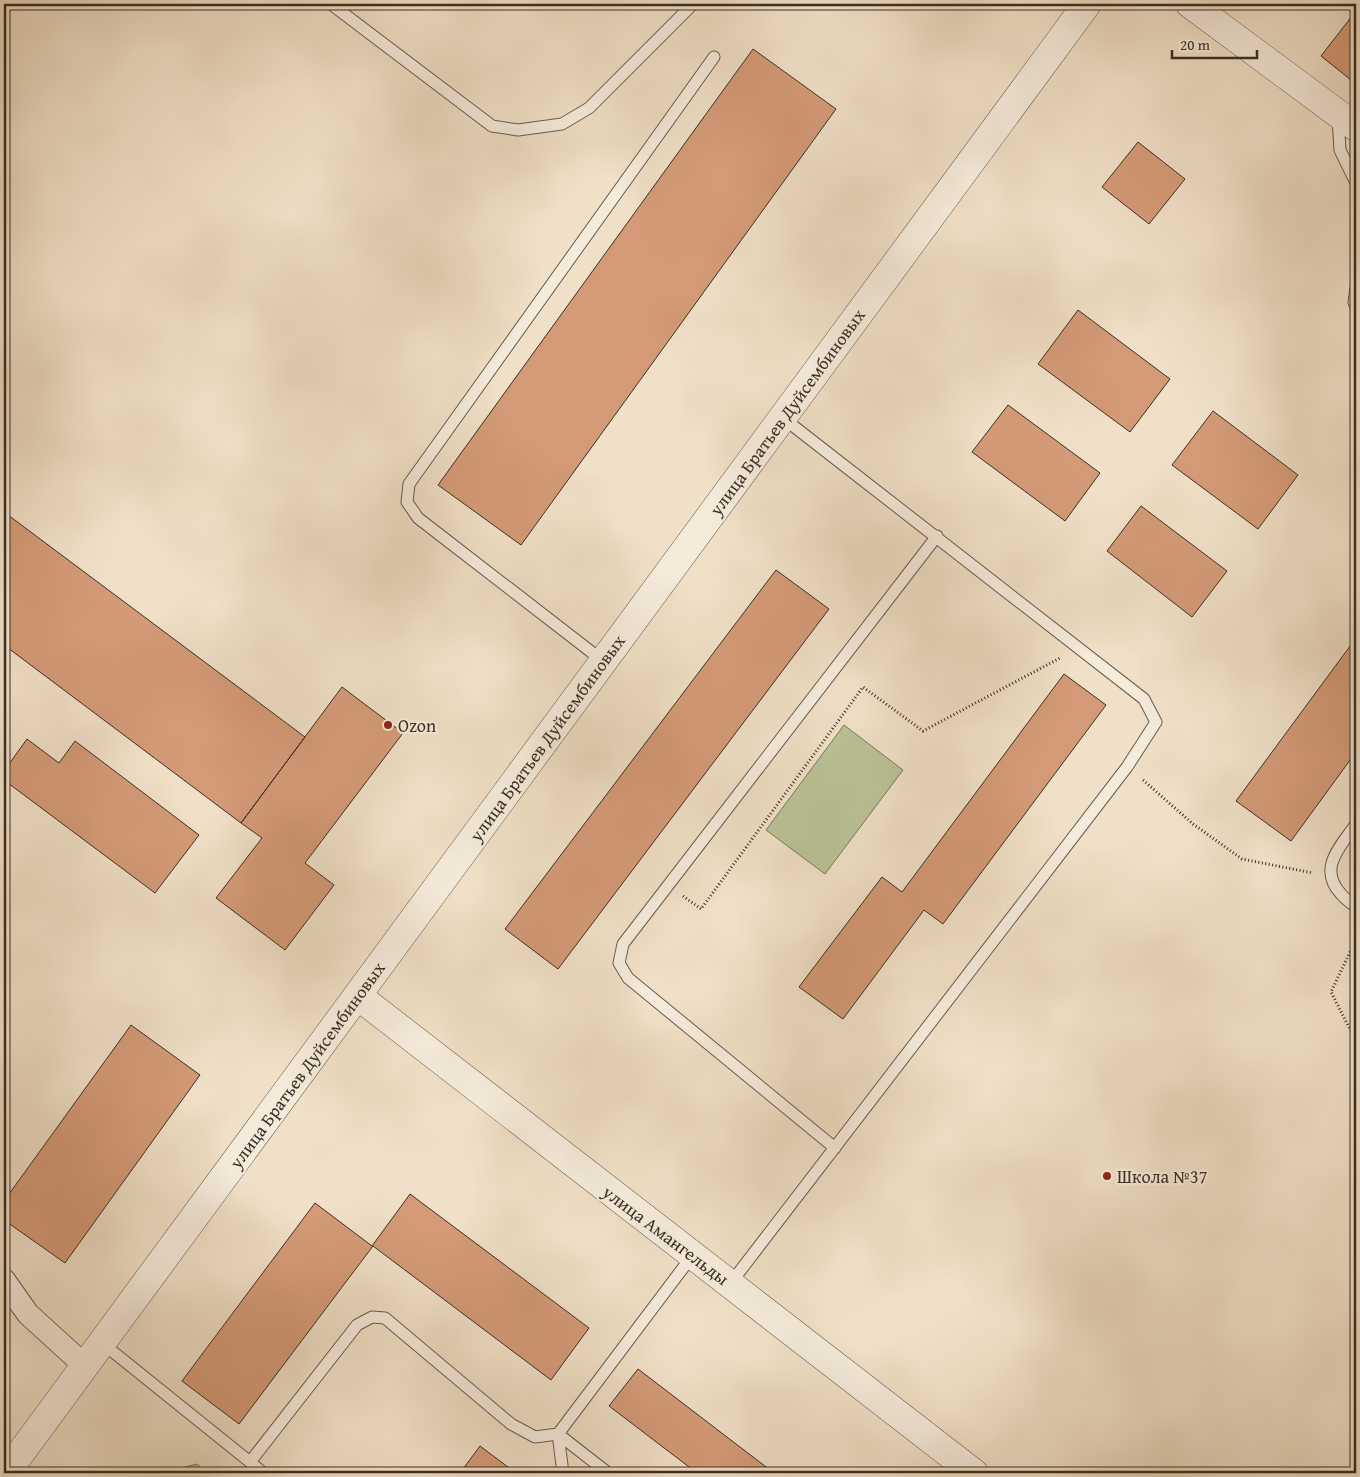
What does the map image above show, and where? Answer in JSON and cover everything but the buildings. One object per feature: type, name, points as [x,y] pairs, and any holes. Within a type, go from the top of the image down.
[{"type":"street","name":"улица Братьев Дуйсембиновых","points":[[6,1473],[1087,4]]},
{"type":"street","points":[[1190,4],[1347,120]]},
{"type":"street","name":"улица Амангельды","points":[[358,996],[974,1473]]},
{"type":"street","points":[[5,1285],[28,1314],[84,1365]]},
{"type":"lane","points":[[331,4],[492,126],[518,130],[562,124],[589,108],[693,4]]},
{"type":"lane","points":[[603,662],[418,518],[407,502],[409,484],[714,57]]},
{"type":"lane","points":[[1347,120],[1340,150],[1356,183]]},
{"type":"lane","points":[[1356,288],[1354,302],[1356,307]]},
{"type":"lane","points":[[730,1284],[1128,767],[1156,722],[1144,699],[784,418]]},
{"type":"lane","points":[[835,1148],[628,978],[618,963],[624,944],[936,536]]},
{"type":"lane","points":[[1356,824],[1332,859],[1330,876],[1340,894],[1356,907]]},
{"type":"lane","points":[[563,1473],[558,1434],[692,1256]]},
{"type":"lane","points":[[250,1462],[357,1325],[372,1316],[385,1318],[511,1424],[535,1437],[558,1434],[608,1473]]},
{"type":"lane","points":[[102,1344],[263,1473]]},
{"type":"path","points":[[669,885],[701,909],[863,688],[922,731],[1078,648]]},
{"type":"path","points":[[1128,767],[1193,824],[1242,859],[1330,876]]},
{"type":"path","points":[[1356,943],[1331,992],[1356,1041]]},
{"type":"path","points":[[1355,1110],[1356,1099]]},
{"type":"green space","points":[[844,725],[903,770],[825,874],[766,830]]},
{"type":"green space","points":[[197,1464],[208,1473],[161,1473]]},
{"type":"place","name":"Ozon","points":[[388,725]]},
{"type":"place","name":"Школа №37","points":[[1107,1176]]}]
